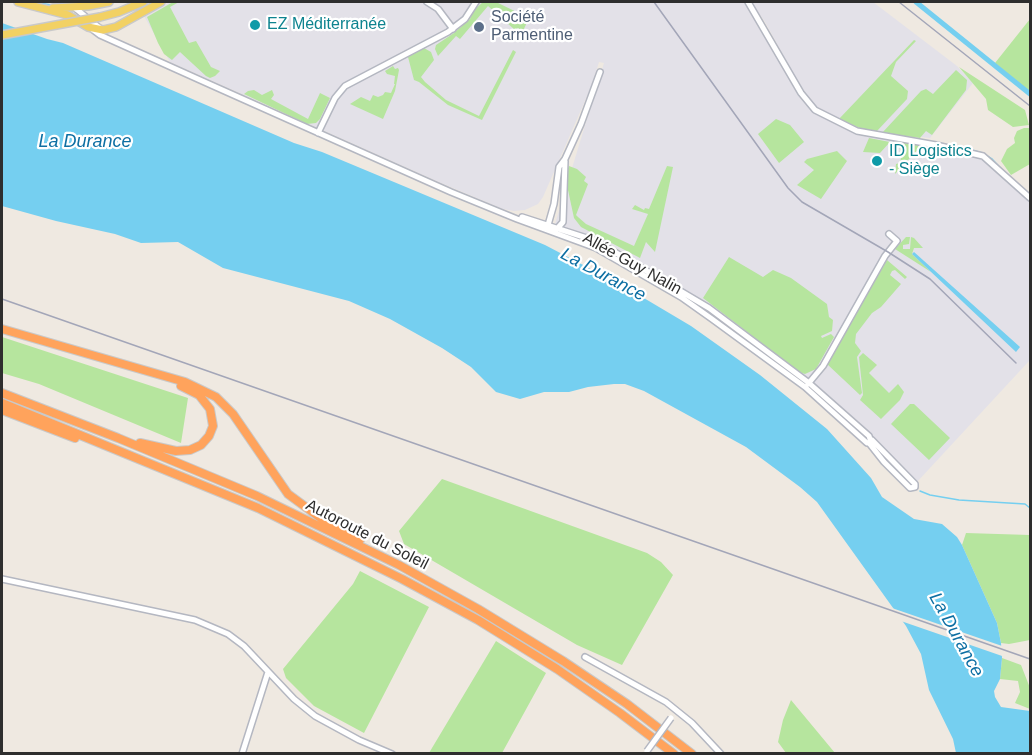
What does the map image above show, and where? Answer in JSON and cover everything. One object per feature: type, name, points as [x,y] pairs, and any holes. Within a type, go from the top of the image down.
[{"type":"highway","points":[[2,331],[183,386],[199,395],[206,402],[213,416],[213,426],[209,436],[201,445],[190,450],[176,451],[118,438]]},
{"type":"highway","points":[[2,331],[185,382],[216,397],[233,414],[277,482],[288,494],[326,522],[381,551],[399,565]]},
{"type":"highway","name":"Autoroute du Soleil","points":[[2,393],[257,496],[399,565],[564,661],[627,704],[692,753]]},
{"type":"highway","name":"Autoroute du Soleil","points":[[2,403],[258,508],[402,579],[478,620],[557,669],[674,753]]},
{"type":"highway","points":[[2,410],[86,442],[128,454]]},
{"type":"main road","points":[[18,2],[68,15],[88,27],[103,30],[116,27],[161,2]]},
{"type":"main road","points":[[29,6],[75,8],[109,2]]},
{"type":"main road","points":[[2,35],[99,17],[143,2]]},
{"type":"street","points":[[427,2],[438,9],[453,29]]},
{"type":"street","points":[[318,133],[332,103],[345,86],[453,29],[465,19],[476,2]]},
{"type":"street","points":[[748,2],[801,93],[815,110],[857,131],[983,156],[1030,198]]},
{"type":"street","points":[[75,8],[118,42]]},
{"type":"street","points":[[88,27],[100,35],[318,133],[498,211]]},
{"type":"street","points":[[554,226],[554,204],[559,167],[581,124],[600,72]]},
{"type":"street","points":[[554,226],[565,159]]},
{"type":"street","name":"Allée Guy Nalin","points":[[498,211],[554,226],[596,248],[681,297],[807,385]]},
{"type":"street","name":"Allée Guy Nalin","points":[[498,211],[571,231],[608,247],[675,286],[765,349],[807,385],[871,442],[878,455],[910,488],[913,495]]},
{"type":"street","points":[[807,385],[823,366],[885,255],[897,241],[889,234]]},
{"type":"street","points":[[2,579],[195,620],[228,634],[243,646],[294,699],[315,716],[359,740],[392,753]]},
{"type":"street","points":[[585,657],[678,710],[721,753]]},
{"type":"street","points":[[242,753],[268,672]]},
{"type":"street","points":[[646,752],[678,710]]},
{"type":"shaded area","points":[[170,2],[744,2],[801,99],[814,112],[834,123],[891,140],[973,156],[985,161],[1030,200],[1030,360],[917,482],[849,415],[686,291],[610,244],[555,224],[604,63],[599,62],[591,87],[543,197],[538,204],[525,210],[514,211],[503,209],[441,183],[170,62],[144,16]]},
{"type":"shaded area","points":[[751,2],[873,2],[957,66],[973,83],[930,138],[862,130],[814,105],[799,84],[765,22]]},
{"type":"green space","points":[[173,2],[179,2],[170,7],[189,43],[196,41],[211,67],[220,71],[215,76],[210,78],[206,76],[180,52],[172,60],[164,54],[147,17]]},
{"type":"green space","points":[[483,2],[496,2],[529,18],[523,31],[518,28],[515,30],[488,6],[460,39],[456,36],[438,56],[436,45],[470,19],[474,10]]},
{"type":"green space","points":[[1030,19],[1030,92],[995,63]]},
{"type":"green space","points":[[914,40],[916,41],[896,62],[891,76],[908,91],[907,99],[877,131],[862,129],[839,119]]},
{"type":"green space","points":[[424,48],[431,52],[434,60],[421,77],[425,82],[446,100],[479,116],[513,50],[516,52],[482,120],[448,105],[414,80],[408,57]]},
{"type":"green space","points":[[393,66],[399,70],[395,91],[383,119],[350,104],[361,97],[370,101],[373,95],[378,97],[385,92],[391,93],[395,84],[395,76],[385,71]]},
{"type":"green space","points":[[959,67],[1025,110],[1029,125],[1013,127],[988,110],[986,99]]},
{"type":"green space","points":[[956,70],[967,80],[966,90],[932,135],[926,131],[920,138],[882,133],[921,91],[926,89],[933,94]]},
{"type":"green space","points":[[254,90],[262,95],[272,90],[274,95],[271,99],[308,119],[320,93],[330,98],[320,119],[316,123],[307,124],[244,94]]},
{"type":"green space","points":[[776,119],[790,125],[804,142],[779,163],[758,134]]},
{"type":"green space","points":[[1030,128],[1030,164],[1011,175],[1001,161],[1007,149],[1015,143],[1014,138],[1017,131]]},
{"type":"green space","points":[[869,138],[890,142],[880,153],[863,152]]},
{"type":"green space","points":[[900,142],[921,146],[895,174],[896,164],[900,163],[902,152],[899,147]]},
{"type":"green space","points":[[837,151],[847,161],[821,199],[797,185],[814,170],[804,162],[807,159]]},
{"type":"green space","points":[[569,166],[577,169],[586,177],[584,181],[588,184],[576,215],[586,224],[634,246],[648,214],[632,209],[635,205],[644,210],[649,209],[667,166],[673,167],[655,252],[646,242],[640,258],[581,227],[574,218],[565,176]]},
{"type":"green space","points":[[906,237],[910,237],[909,244],[903,245],[903,249],[910,249],[911,237],[914,238],[923,248],[914,248],[912,254],[931,272],[895,249]]},
{"type":"green space","points":[[729,257],[763,277],[773,270],[791,278],[827,304],[829,317],[833,320],[832,331],[821,336],[822,338],[831,334],[834,337],[816,369],[805,374],[799,372],[703,298]]},
{"type":"green space","points":[[887,260],[907,277],[905,279],[895,270],[892,271],[890,275],[901,284],[881,307],[872,313],[856,334],[855,343],[861,351],[857,357],[862,393],[860,395],[827,364]]},
{"type":"green space","points":[[2,337],[188,398],[181,443],[39,384],[2,373]]},
{"type":"green space","points":[[863,353],[877,365],[869,373],[889,393],[898,384],[904,392],[900,400],[881,419],[860,400],[863,395],[859,357]]},
{"type":"green space","points":[[910,404],[914,404],[950,438],[929,460],[891,424]]},
{"type":"green space","points":[[442,479],[647,553],[661,562],[673,575],[622,665],[577,645],[404,544],[399,531]]},
{"type":"green space","points":[[966,533],[1030,535],[1030,640],[1009,644],[1001,643],[997,623],[962,545]]},
{"type":"green space","points":[[360,571],[429,607],[364,733],[314,706],[286,678],[283,669],[353,584]]},
{"type":"green space","points":[[496,641],[546,673],[502,753],[429,753]]},
{"type":"green space","points":[[1002,658],[1021,665],[1030,688],[1030,709],[1015,703],[1020,692],[1018,681],[1000,679]]},
{"type":"green space","points":[[791,700],[835,753],[786,753],[778,742]]},
{"type":"water","name":"La Durance","points":[[2,23],[63,43],[294,143],[322,152],[545,245],[627,288],[691,326],[760,375],[827,429],[871,478],[882,497],[914,519],[942,524],[957,537],[997,623],[1002,658],[1000,679],[994,691],[995,697],[1001,707],[1030,711],[1030,753],[956,753],[953,739],[929,690],[921,654],[906,626],[817,502],[746,447],[644,391],[625,384],[614,384],[569,392],[544,392],[520,399],[496,392],[471,367],[442,348],[390,319],[349,301],[223,268],[178,242],[141,243],[115,234],[2,206]]},
{"type":"water","points":[[914,252],[1020,347],[1016,352],[912,254]]},
{"type":"pier","points":[[889,607],[1005,647],[1005,657],[898,620]]},
{"type":"waterway","points":[[32,2],[52,5]]},
{"type":"waterway","points":[[916,2],[1030,94]]},
{"type":"waterway","points":[[962,147],[982,153],[992,159],[1004,172]]},
{"type":"waterway","points":[[920,491],[959,500],[1025,504],[1030,508]]},
{"type":"railway","points":[[654,2],[788,188],[802,202],[930,279],[1016,363]]},
{"type":"railway","points":[[899,2],[1030,106]]},
{"type":"railway","points":[[2,299],[1030,659]]},
{"type":"place","name":"EZ Méditerranée","points":[[255,25]]},
{"type":"place","name":"Société Parmentine","points":[[479,27]]},
{"type":"place","name":"ID Logistics - Siège","points":[[877,161]]}]
